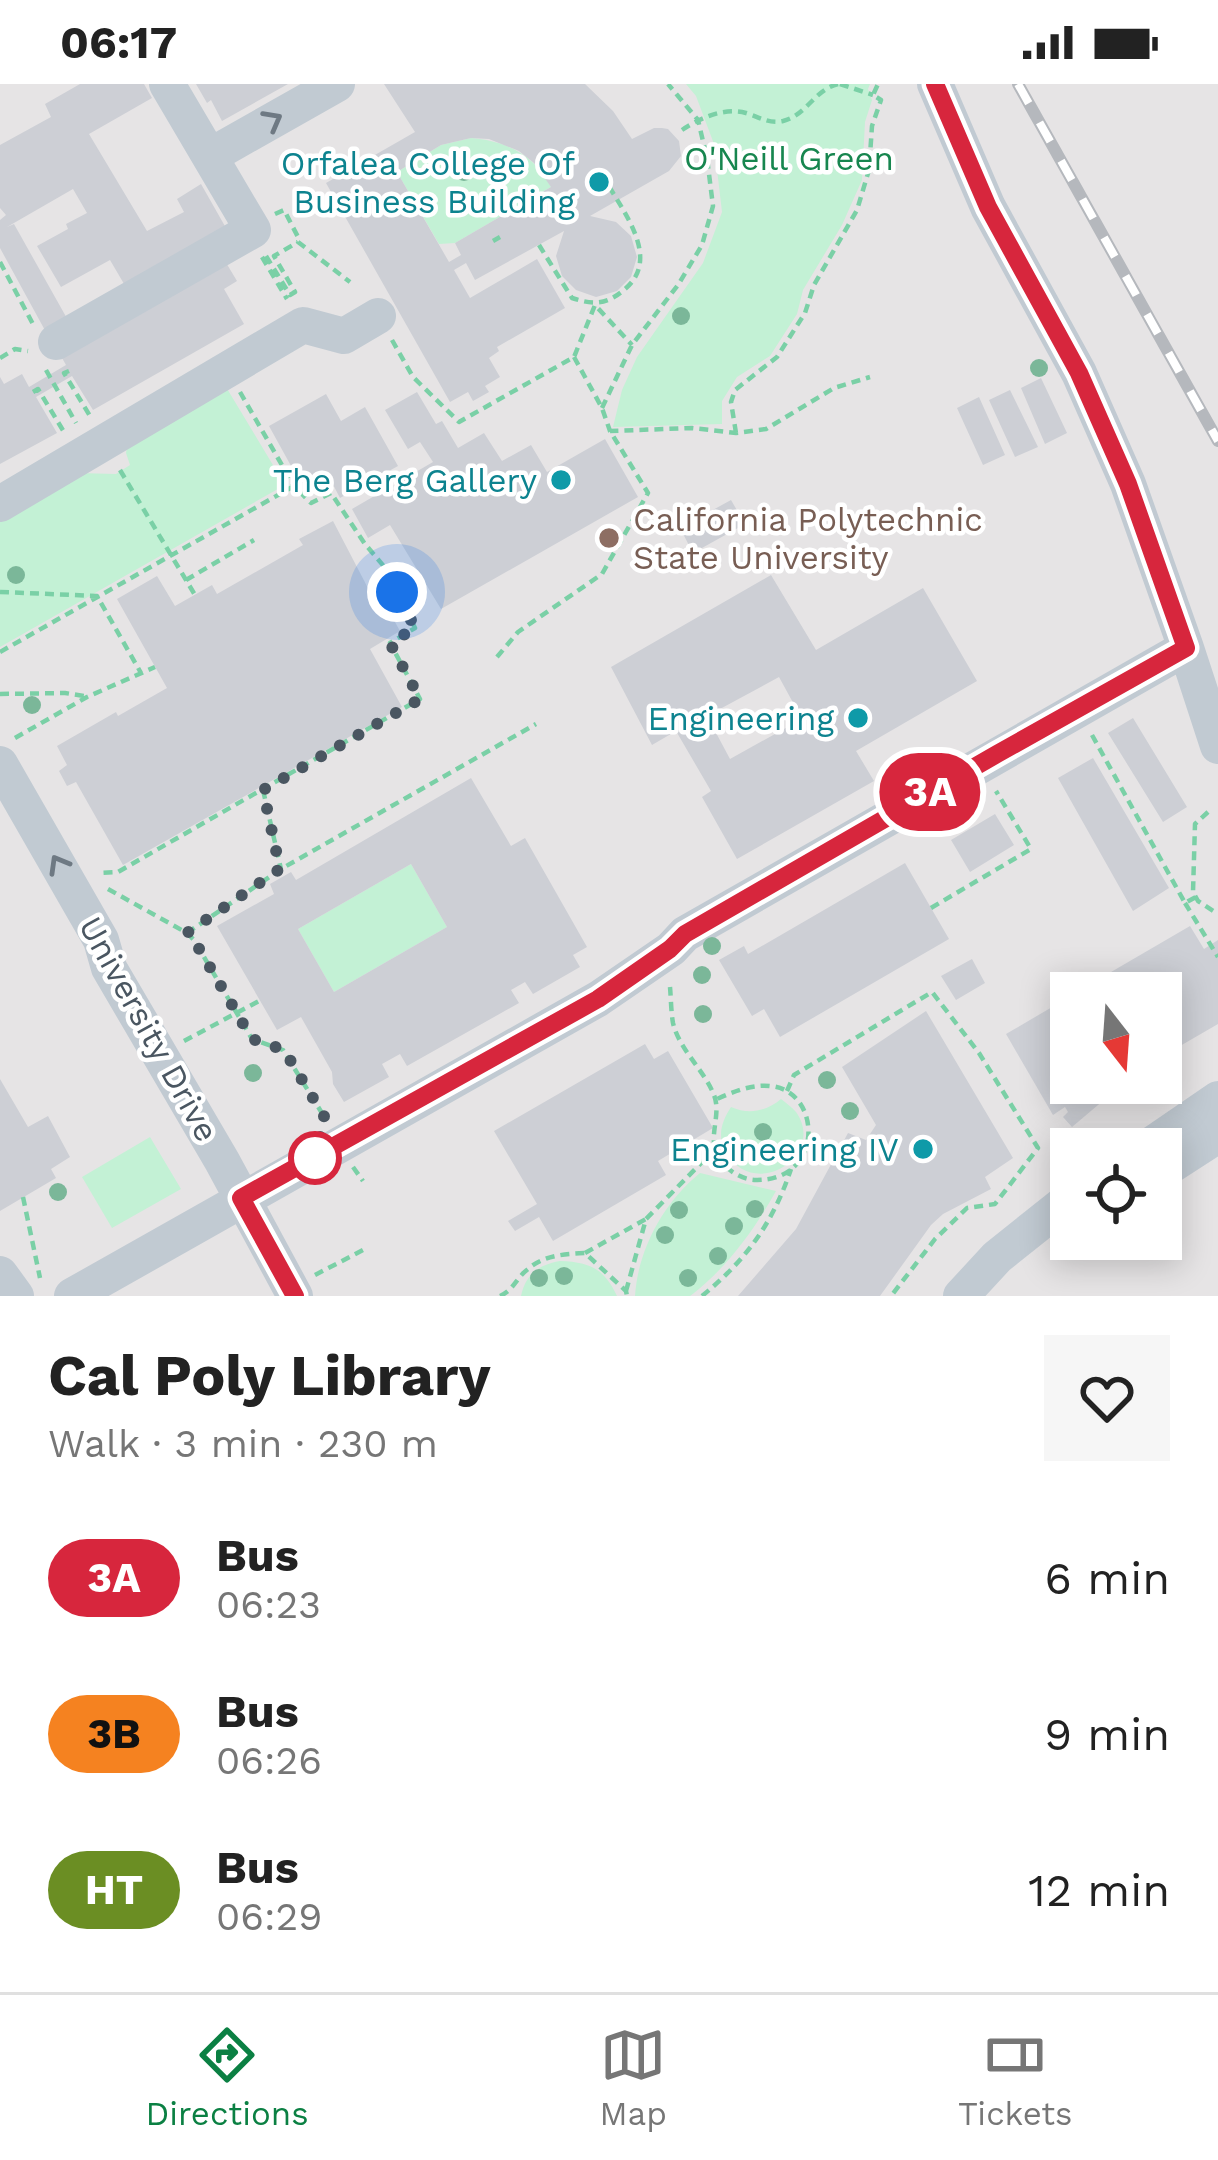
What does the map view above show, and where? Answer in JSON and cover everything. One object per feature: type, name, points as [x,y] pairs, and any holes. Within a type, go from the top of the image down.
[{"type":"street","points":[[54,355],[264,232],[209,156],[167,84]]},
{"type":"street","points":[[209,156],[337,84]]},
{"type":"street","points":[[934,84],[988,207],[1079,373],[1128,484],[1218,746]]},
{"type":"street","points":[[0,504],[87,430],[227,370],[303,325],[344,336],[378,316]]},
{"type":"street","points":[[0,1274],[43,1292],[241,1198],[598,999],[685,934],[1186,648]]},
{"type":"street","name":"University Drive","points":[[2,754],[101,940],[109,968],[241,1198],[302,1287]]},
{"type":"street","points":[[1176,1128],[1218,1099]]},
{"type":"street","points":[[1182,1158],[1218,1135]]},
{"type":"street","points":[[961,1296],[997,1257],[1050,1215]]},
{"type":"street","points":[[997,1257],[1050,1233]]},
{"type":"path","points":[[602,408],[632,345],[702,245],[713,206],[698,120],[668,84]]},
{"type":"path","points":[[682,130],[698,120],[738,111],[771,123],[788,120],[817,93],[839,84],[881,100],[857,210],[814,285],[805,314],[777,357],[735,390],[730,402],[736,433]]},
{"type":"path","points":[[873,94],[878,84]]},
{"type":"path","points":[[378,316],[413,377],[459,422],[574,357],[595,305],[636,280],[643,255],[604,178]]},
{"type":"path","points":[[303,325],[254,245],[284,210],[298,242],[350,282]]},
{"type":"path","points":[[264,232],[290,295],[295,292],[274,256],[298,242]]},
{"type":"path","points":[[539,244],[572,298],[595,305],[632,345]]},
{"type":"path","points":[[0,262],[64,374],[87,430]]},
{"type":"path","points":[[0,358],[15,349],[54,355]]},
{"type":"path","points":[[54,355],[87,430],[120,469],[195,595]]},
{"type":"path","points":[[497,657],[518,632],[602,574],[648,493],[610,431],[574,357]]},
{"type":"path","points":[[95,873],[118,872],[420,699],[390,643],[415,628],[387,570],[331,493],[311,503],[294,486],[227,370]]},
{"type":"path","points":[[610,431],[692,428],[736,433],[766,429],[835,388],[870,377]]},
{"type":"path","points":[[33,392],[38,389],[62,428]]},
{"type":"path","points":[[0,652],[294,486]]},
{"type":"path","points":[[186,580],[254,540]]},
{"type":"path","points":[[0,592],[98,596]]},
{"type":"path","points":[[98,596],[141,673]]},
{"type":"path","points":[[2,754],[87,697],[155,667]]},
{"type":"path","points":[[0,694],[87,697]]},
{"type":"path","points":[[1084,720],[1218,957]]},
{"type":"path","points":[[187,933],[280,869],[536,724]]},
{"type":"path","points":[[931,908],[1031,849],[987,776]]},
{"type":"path","points":[[263,790],[280,869]]},
{"type":"path","points":[[1208,812],[1195,824],[1193,892],[1218,914]]},
{"type":"path","points":[[99,884],[194,940],[252,1039],[284,1050],[325,1118]]},
{"type":"path","points":[[1185,903],[1196,896]]},
{"type":"path","points":[[670,987],[674,1027],[717,1099],[713,1140],[721,1162],[749,1180],[770,1179],[791,1169]]},
{"type":"path","points":[[787,1091],[794,1075],[932,992],[979,1053],[1038,1148],[995,1204],[968,1208],[935,1238],[891,1296]]},
{"type":"path","points":[[179,1044],[260,1000]]},
{"type":"path","points":[[702,1296],[731,1272],[774,1215],[791,1169],[807,1151],[811,1133],[802,1108],[787,1091],[754,1087],[717,1099]]},
{"type":"path","points":[[500,1296],[511,1294],[528,1269],[555,1255],[585,1252],[646,1219],[715,1149]]},
{"type":"path","points":[[353,1167],[364,1181]]},
{"type":"path","points":[[23,1197],[43,1292]]},
{"type":"path","points":[[585,1252],[626,1293],[646,1219]]},
{"type":"path","points":[[302,1287],[365,1249]]},
{"type":"shaded area","name":"California Polytechnic State University","points":[[0,84],[1218,84],[1218,1296],[0,1296]]},
{"type":"green space","name":"O'Neill Green","points":[[686,84],[870,84],[862,180],[842,225],[803,290],[797,314],[770,356],[737,377],[722,401],[722,424],[613,427],[637,357],[703,263],[722,212],[714,144],[696,96]]},
{"type":"green space","points":[[471,138],[518,151],[551,187],[455,243],[439,244],[397,172],[441,145]]},
{"type":"green space","points":[[226,387],[285,485],[0,647],[0,518],[77,473],[116,474],[130,465],[128,443]]},
{"type":"green space","points":[[411,864],[447,927],[334,992],[298,929]]},
{"type":"green space","points":[[781,1099],[796,1112],[803,1128],[795,1157],[768,1173],[738,1166],[721,1139],[731,1107],[757,1110]]},
{"type":"green space","points":[[150,1137],[181,1189],[112,1228],[82,1177]]},
{"type":"green space","points":[[700,1173],[776,1191],[740,1246],[690,1296],[635,1296],[641,1261],[655,1228]]},
{"type":"green space","points":[[560,1261],[594,1268],[617,1296],[521,1296],[534,1272]]},
{"type":"building","points":[[80,84],[144,84],[152,98],[89,134],[147,231],[184,212],[177,199],[201,184],[226,228],[127,289],[110,260],[61,287],[37,246],[87,213],[73,189],[7,227],[14,224],[69,322],[47,334],[0,248],[0,220],[6,215],[0,208],[0,145],[51,117],[45,104]]},
{"type":"building","points":[[196,84],[288,84],[222,121]]},
{"type":"building","points":[[384,84],[585,84],[613,111],[632,139],[662,128],[679,141],[681,156],[669,171],[590,216],[616,222],[631,236],[637,257],[631,277],[617,291],[596,297],[576,290],[562,276],[556,256],[564,231],[475,280],[466,263],[454,270],[470,298],[537,259],[565,308],[497,347],[499,351],[489,358],[500,377],[485,386],[489,392],[473,401],[468,392],[450,402],[326,183],[415,132]],"holes":[[[489,139],[519,151],[551,187],[455,243],[461,255],[449,262],[397,172],[441,145]]]},
{"type":"building","points":[[222,256],[237,281],[224,289],[244,324],[93,410],[72,376],[36,397],[57,433],[0,464],[0,377],[4,384],[22,374],[29,387],[66,365],[57,349]]},
{"type":"building","points":[[1041,378],[1067,433],[1045,444],[1021,388]]},
{"type":"building","points":[[1010,390],[1038,447],[1015,457],[989,400]]},
{"type":"building","points":[[417,392],[458,448],[484,433],[502,461],[531,445],[547,472],[605,439],[638,497],[441,609],[390,525],[368,538],[352,509],[433,462],[420,442],[408,449],[385,410]]},
{"type":"building","points":[[326,394],[341,421],[365,407],[398,466],[340,498],[326,471],[301,484],[269,426]]},
{"type":"building","points":[[979,397],[1005,455],[983,465],[957,408]]},
{"type":"building","points":[[731,500],[745,524],[693,553],[680,528]]},
{"type":"building","points":[[333,521],[370,592],[376,588],[400,631],[370,649],[402,707],[123,865],[76,782],[67,786],[59,771],[67,765],[57,746],[167,688],[117,599],[157,576],[175,606],[212,585],[217,594],[303,545],[299,539]]},
{"type":"building","name":"Engineering","points":[[771,575],[816,650],[923,588],[977,681],[856,751],[874,781],[737,859],[702,797],[711,791],[676,731],[652,745],[611,667]],"holes":[[[779,677],[802,719],[730,759],[707,716]]]},
{"type":"building","points":[[1133,718],[1187,807],[1163,822],[1108,733]]},
{"type":"building","points":[[1093,758],[1169,888],[1133,911],[1058,778]]},
{"type":"building","points":[[471,778],[511,846],[525,838],[587,947],[573,955],[580,967],[533,994],[525,982],[511,990],[519,1003],[407,1066],[400,1054],[382,1064],[389,1077],[344,1102],[301,1017],[277,1030],[217,926],[274,894],[270,884],[291,872],[296,880]],"holes":[[[411,864],[447,927],[334,992],[298,929]]]},
{"type":"building","points":[[995,814],[1014,845],[970,872],[951,840]]},
{"type":"building","points":[[905,863],[949,939],[780,1037],[764,1009],[752,1016],[719,960],[744,946],[748,954]]},
{"type":"building","points":[[1190,926],[1204,949],[1218,940],[1218,1024],[1182,1045],[1182,972],[1111,972]]},
{"type":"building","points":[[972,959],[985,983],[956,1000],[941,976]]},
{"type":"building","points":[[1050,1008],[1050,1104],[1099,1104],[1072,1127],[1063,1117],[1068,1112],[1065,1107],[1053,1115],[1006,1034]]},
{"type":"building","name":"Engineering IV","points":[[926,1011],[1013,1158],[985,1177],[991,1189],[931,1225],[880,1296],[738,1296],[796,1229],[848,1133],[866,1140],[876,1125],[842,1067]]},
{"type":"building","points":[[645,1044],[654,1059],[668,1051],[713,1128],[658,1161],[666,1175],[553,1241],[539,1217],[515,1231],[508,1221],[537,1204],[494,1131]]},
{"type":"building","points":[[0,1079],[28,1127],[48,1116],[70,1157],[51,1169],[56,1178],[0,1211]]},
{"type":"railway","points":[[1018,84],[1218,441]]},
{"type":"bus line","name":"3A","points":[[295,1296],[241,1198],[598,999],[685,934],[1186,648],[1128,484],[1079,373],[988,207],[935,84]]},
{"type":"place","name":"Orfalea College Of Business Building","points":[[599,182]]},
{"type":"place","name":"The Berg Gallery","points":[[561,480]]},
{"type":"place","name":"California Polytechnic State University","points":[[609,538]]},
{"type":"place","name":"Engineering","points":[[858,718]]},
{"type":"place","name":"Engineering IV","points":[[923,1149]]},
{"type":"route","points":[[315,1158],[325,1118],[284,1050],[252,1039],[187,933],[280,869],[263,790],[420,699],[390,643],[415,628],[397,592]]}]
